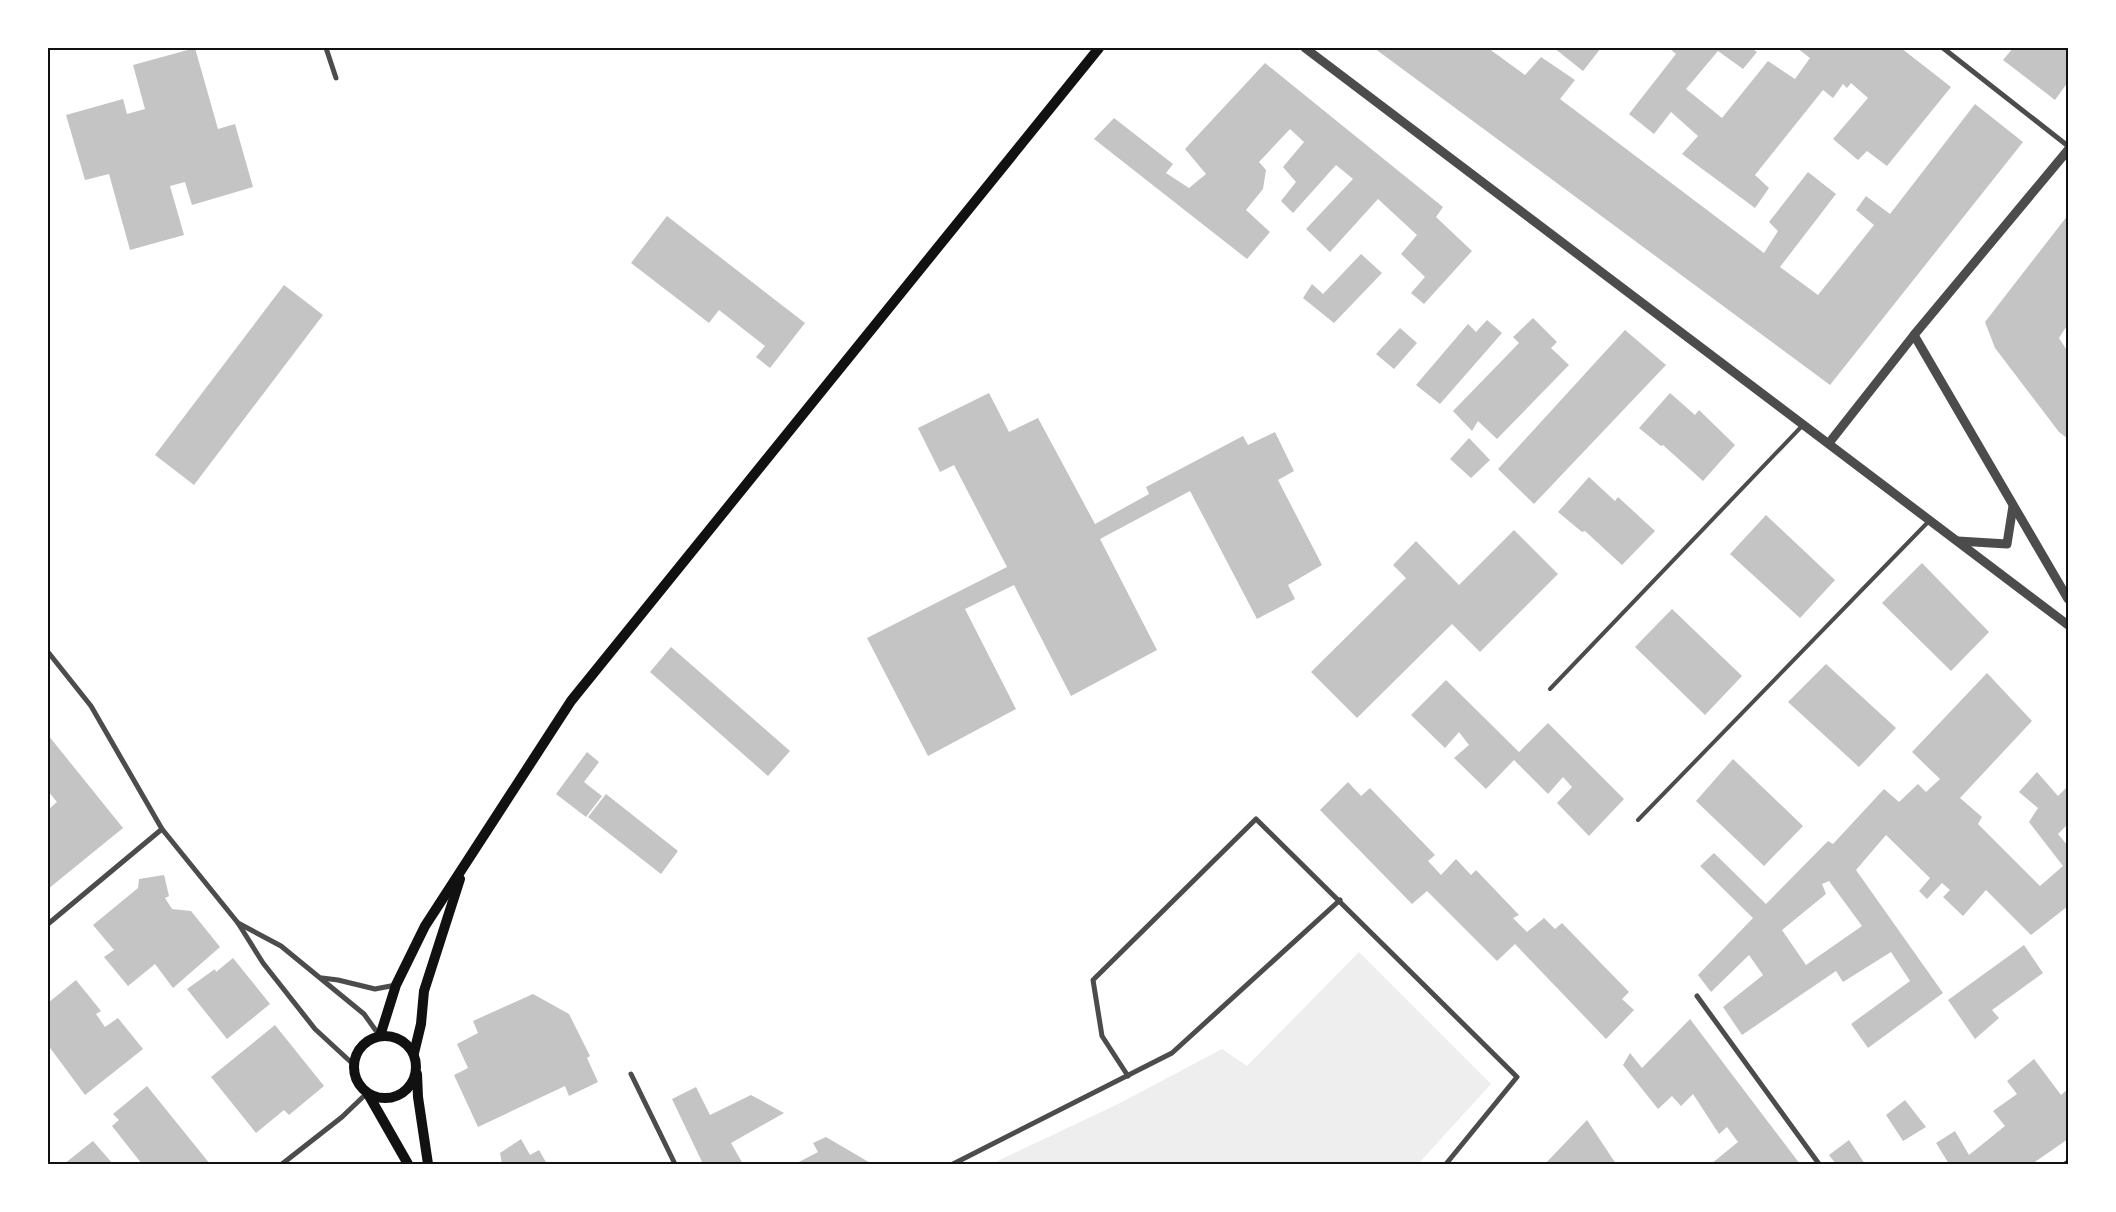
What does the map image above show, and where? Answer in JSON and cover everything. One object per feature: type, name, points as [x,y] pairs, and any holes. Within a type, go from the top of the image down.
[{"type":"main road","points":[[380,1036],[396,985],[425,926],[571,701],[1099,48]]},
{"type":"main road","points":[[428,1164],[418,1097],[417,1069],[414,1053],[421,1024],[424,991],[463,868]]},
{"type":"main road","points":[[414,1053],[400,1038],[380,1036],[370,1039],[356,1054],[355,1076],[360,1086],[368,1093],[378,1098],[389,1098],[399,1095],[408,1089],[414,1080],[417,1069]]},
{"type":"main road","points":[[368,1093],[408,1164]]},
{"type":"street","points":[[326,48],[336,78]]},
{"type":"street","points":[[1305,48],[2068,625]]},
{"type":"street","points":[[1829,443],[1914,335],[2068,148],[1943,48]]},
{"type":"street","points":[[1914,335],[2068,599]]},
{"type":"street","points":[[1957,541],[2007,544],[2013,506]]},
{"type":"street","points":[[48,652],[91,706],[162,829],[238,923],[263,963],[315,1029],[354,1065]]},
{"type":"street","points":[[1128,1076],[1102,1036],[1093,980],[1256,819],[1517,1077],[1446,1164]]},
{"type":"street","points":[[48,924],[162,829]]},
{"type":"street","points":[[953,1164],[1172,1053],[1340,900]]},
{"type":"street","points":[[238,923],[281,946],[322,978],[364,1014],[380,1036]]},
{"type":"street","points":[[322,978],[375,989],[396,985]]},
{"type":"street","points":[[1697,996],[1819,1164]]},
{"type":"street","points":[[631,1074],[676,1164]]},
{"type":"street","points":[[282,1164],[342,1117],[368,1093]]},
{"type":"lane","points":[[1550,689],[1804,424]]},
{"type":"lane","points":[[1638,820],[1930,520]]},
{"type":"shaded area","points":[[1359,952],[1491,1084],[1418,1164],[991,1164],[1120,1103],[1222,1049],[1247,1066]]},
{"type":"building","points":[[195,48],[218,129],[235,124],[253,187],[192,205],[185,182],[170,186],[184,235],[130,250],[109,174],[85,180],[66,115],[123,99],[127,114],[145,109],[133,65]]},
{"type":"building","points":[[1374,48],[1488,48],[1525,75],[1541,57],[1575,80],[1560,99],[1764,253],[1778,231],[1769,222],[1808,172],[1836,194],[1780,267],[1818,295],[1874,225],[1856,210],[1866,196],[1890,214],[1975,104],[2023,142],[1830,385]]},
{"type":"building","points":[[1554,48],[1601,48],[1583,71]]},
{"type":"building","points":[[1669,48],[1751,48],[1757,52],[1743,69],[1718,51],[1686,89],[1722,118],[1768,61],[1795,79],[1810,58],[1797,48],[1901,48],[1951,87],[1887,166],[1867,151],[1858,160],[1833,139],[1868,98],[1851,83],[1847,88],[1843,84],[1833,98],[1823,90],[1755,175],[1769,188],[1755,208],[1682,154],[1698,136],[1671,112],[1654,134],[1629,114],[1676,54]]},
{"type":"building","points":[[2013,48],[2068,48],[2068,82],[2055,100],[2003,60]]},
{"type":"building","points":[[1265,63],[1443,207],[1436,217],[1472,251],[1424,304],[1411,293],[1425,277],[1401,254],[1417,235],[1378,199],[1330,252],[1306,229],[1353,179],[1336,165],[1293,213],[1281,201],[1296,182],[1283,167],[1304,142],[1290,129],[1259,162],[1266,170],[1263,189],[1246,210],[1270,232],[1247,259],[1094,139],[1114,118],[1173,164],[1166,173],[1189,188],[1206,174],[1185,149]]},
{"type":"building","points":[[2068,215],[2068,324],[2059,338],[2068,352],[2068,439],[2059,432],[1995,348],[1985,322]]},
{"type":"building","points":[[667,216],[805,323],[770,368],[756,357],[765,346],[719,310],[709,323],[631,263]]},
{"type":"building","points":[[1361,254],[1382,273],[1334,323],[1303,298],[1312,284],[1323,294]]},
{"type":"building","points":[[284,285],[323,315],[194,485],[155,455]]},
{"type":"building","points":[[1533,318],[1557,342],[1551,348],[1569,365],[1497,439],[1478,421],[1472,431],[1453,411],[1519,343],[1513,337]]},
{"type":"building","points":[[1487,320],[1502,333],[1440,404],[1416,385],[1468,324],[1476,332]]},
{"type":"building","points":[[1400,328],[1417,343],[1394,369],[1376,354]]},
{"type":"building","points":[[1625,330],[1666,365],[1534,504],[1498,469]]},
{"type":"building","points":[[989,393],[1009,432],[1038,418],[1095,524],[1149,494],[1146,487],[1243,436],[1248,445],[1275,432],[1294,471],[1278,480],[1322,565],[1288,585],[1295,599],[1257,619],[1190,491],[1100,539],[1157,650],[1071,696],[1014,585],[965,609],[1016,709],[928,756],[867,638],[1007,567],[954,465],[940,472],[918,428]]},
{"type":"building","points":[[1670,393],[1695,415],[1699,410],[1735,445],[1703,481],[1663,445],[1661,446],[1639,428]]},
{"type":"building","points":[[1469,438],[1490,460],[1471,478],[1450,459]]},
{"type":"building","points":[[1589,477],[1615,501],[1618,497],[1655,531],[1622,565],[1585,531],[1582,532],[1558,512]]},
{"type":"building","points":[[1766,515],[1835,580],[1800,618],[1730,554]]},
{"type":"building","points":[[1514,530],[1558,574],[1480,652],[1452,624],[1357,718],[1311,672],[1406,578],[1393,565],[1416,541],[1459,585]]},
{"type":"building","points":[[1922,563],[1989,632],[1951,671],[1882,603]]},
{"type":"building","points":[[1672,609],[1742,676],[1705,715],[1635,647]]},
{"type":"building","points":[[671,647],[790,751],[768,776],[650,672]]},
{"type":"building","points":[[1826,664],[1896,728],[1859,767],[1788,702]]},
{"type":"building","points":[[1987,673],[2032,721],[1960,798],[1982,817],[1978,824],[2040,886],[2063,866],[2029,822],[2038,808],[2019,792],[2037,772],[2058,796],[2068,786],[2068,824],[2058,834],[2068,846],[2068,906],[2031,935],[1986,890],[1963,916],[1943,897],[1950,890],[1942,883],[1927,899],[1919,891],[1930,878],[1886,835],[1856,870],[1943,993],[1868,1048],[1851,1024],[1910,981],[1891,952],[1843,982],[1836,971],[1742,1035],[1723,1007],[1763,975],[1749,955],[1711,992],[1698,975],[1753,918],[1700,866],[1714,853],[1766,904],[1828,841],[1833,844],[1884,789],[1899,802],[1918,784],[1926,792],[1940,779],[1912,752]],"holes":[[[1829,881],[1862,926],[1806,965],[1782,930],[1826,894],[1822,884]]]},
{"type":"building","points":[[1446,680],[1519,752],[1548,723],[1624,799],[1589,836],[1557,803],[1572,787],[1563,777],[1548,794],[1514,760],[1486,789],[1454,758],[1469,745],[1459,732],[1445,748],[1411,715]]},
{"type":"building","points":[[48,735],[123,828],[48,889],[48,810],[57,802],[48,791]]},
{"type":"building","points":[[587,752],[599,762],[584,782],[602,796],[586,817],[556,794]]},
{"type":"building","points":[[1733,759],[1803,826],[1764,866],[1696,801]]},
{"type":"building","points":[[1348,782],[1361,796],[1370,788],[1435,855],[1428,861],[1441,875],[1456,859],[1471,875],[1476,870],[1519,915],[1513,918],[1527,932],[1544,918],[1555,929],[1562,923],[1629,992],[1622,999],[1634,1010],[1606,1039],[1515,944],[1497,961],[1427,891],[1412,904],[1320,810]]},
{"type":"building","points":[[606,794],[678,851],[661,874],[588,817]]},
{"type":"building","points":[[164,875],[169,896],[165,898],[172,909],[191,911],[220,947],[173,988],[155,964],[128,986],[104,957],[114,950],[93,925],[138,888],[139,879]]},
{"type":"building","points":[[2024,945],[2043,973],[1992,1010],[1999,1018],[1975,1039],[1948,1000]]},
{"type":"building","points":[[233,958],[270,1004],[227,1039],[187,989],[215,969],[216,972]]},
{"type":"building","points":[[76,980],[101,1011],[96,1014],[105,1027],[118,1018],[143,1049],[85,1095],[48,1045],[48,1003]]},
{"type":"building","points":[[533,994],[569,1014],[590,1056],[587,1058],[598,1082],[569,1096],[565,1086],[478,1127],[454,1075],[468,1068],[457,1044],[478,1033],[473,1021]]},
{"type":"building","points":[[1690,1019],[1800,1164],[1711,1164],[1738,1142],[1727,1127],[1719,1134],[1693,1094],[1681,1106],[1672,1096],[1658,1109],[1623,1065],[1630,1053],[1642,1068]]},
{"type":"building","points":[[275,1025],[324,1086],[289,1115],[284,1110],[256,1133],[211,1077]]},
{"type":"building","points":[[2034,1059],[2061,1095],[2068,1089],[2068,1139],[2032,1164],[1949,1164],[1936,1143],[1955,1131],[1969,1155],[2005,1126],[1993,1111],[2017,1094],[2007,1081]]},
{"type":"building","points":[[147,1086],[210,1164],[142,1164],[112,1126],[119,1120],[113,1114]]},
{"type":"building","points":[[696,1087],[710,1115],[751,1095],[784,1113],[731,1143],[743,1164],[703,1164],[672,1099]]},
{"type":"building","points":[[1905,1100],[1926,1127],[1903,1141],[1886,1115]]},
{"type":"building","points":[[1587,1120],[1616,1164],[1545,1164]]},
{"type":"building","points":[[826,1137],[872,1164],[795,1164],[818,1152],[813,1143]]},
{"type":"building","points":[[521,1139],[530,1155],[539,1150],[547,1164],[502,1164],[500,1153]]},
{"type":"building","points":[[1849,1140],[1865,1164],[1836,1164],[1829,1155]]},
{"type":"building","points":[[93,1141],[113,1164],[64,1164]]}]
